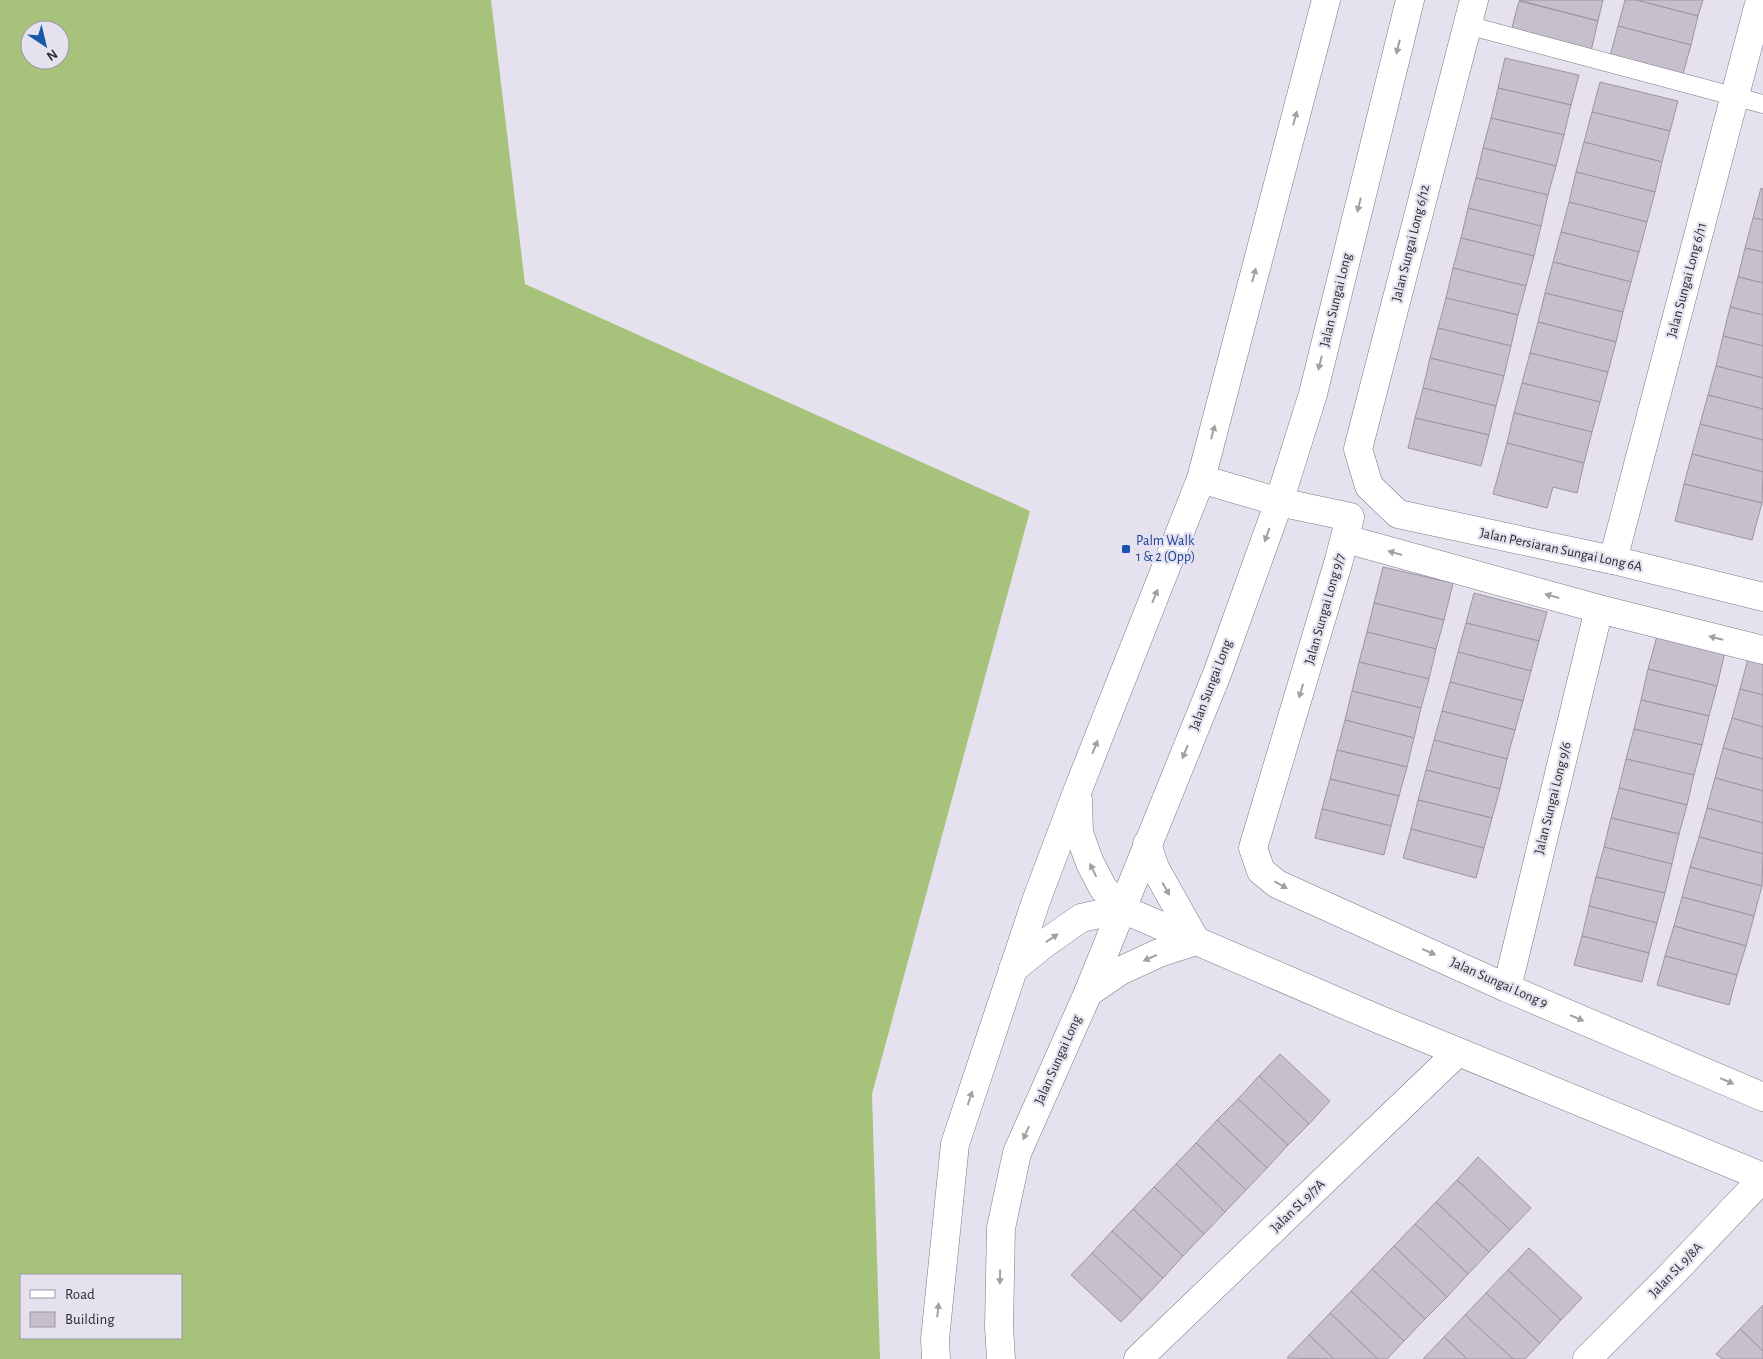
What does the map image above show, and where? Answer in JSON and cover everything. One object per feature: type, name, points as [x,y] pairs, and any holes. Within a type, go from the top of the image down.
[{"type":"street","points":[[936,1359],[935,1339],[955,1144],[1036,901],[1077,792],[1201,479],[1326,0]]},
{"type":"street","name":"Jalan Sungai Long","points":[[1001,1359],[999,1326],[1001,1228],[1017,1153],[1088,993],[1217,674],[1278,502],[1313,394],[1410,0]]},
{"type":"street","name":"Jalan Sungai Long 6/11","points":[[1613,560],[1760,0]]},
{"type":"street","name":"Jalan Sungai Long 6/12","points":[[1369,486],[1358,449],[1471,12]]},
{"type":"street","name":"Jalan Sungai Long 9/7","points":[[1201,479],[1278,502],[1350,517],[1346,539],[1253,848]]},
{"type":"street","name":"Jalan Persiaran Sungai Long 6A","points":[[1369,486],[1398,514],[1613,560],[1763,597]]},
{"type":"street","points":[[1346,539],[1599,609],[1763,650]]},
{"type":"street","name":"Jalan Sungai Long 9/6","points":[[1507,988],[1599,609]]},
{"type":"street","points":[[1077,792],[1079,833],[1090,863],[1102,888],[1122,909],[1458,1052],[1763,1177]]},
{"type":"street","points":[[1147,844],[1155,868],[1196,941]]},
{"type":"street","name":"Jalan Sungai Long 9","points":[[1253,848],[1262,871],[1277,884],[1507,988],[1763,1097]]},
{"type":"street","points":[[1013,969],[1081,918],[1122,909]]},
{"type":"street","points":[[1088,993],[1120,971],[1159,953],[1196,941]]},
{"type":"street","name":"Jalan SL 9/7A","points":[[1138,1359],[1458,1052]]},
{"type":"street","name":"Jalan SL 9/8A","points":[[1587,1359],[1672,1274],[1763,1177]]},
{"type":"lane","points":[[1471,12],[1763,104]]},
{"type":"green space","points":[[0,0],[491,0],[525,284],[1030,511],[872,1094],[880,1359],[0,1359]]},
{"type":"building","points":[[1519,0],[1603,0],[1598,21]]},
{"type":"building","points":[[1625,0],[1637,0],[1698,16],[1691,45],[1618,26]]},
{"type":"building","points":[[1637,0],[1703,0],[1698,16]]},
{"type":"building","points":[[1519,1],[1598,21],[1591,51],[1511,31]]},
{"type":"building","points":[[1618,26],[1691,45],[1683,74],[1610,56]]},
{"type":"building","points":[[1505,58],[1579,75],[1571,105],[1498,88]]},
{"type":"building","points":[[1600,82],[1678,101],[1670,131],[1592,112]]},
{"type":"building","points":[[1498,88],[1571,105],[1564,135],[1491,118]]},
{"type":"building","points":[[1592,112],[1670,131],[1662,162],[1584,142]]},
{"type":"building","points":[[1491,118],[1564,135],[1556,166],[1483,148]]},
{"type":"building","points":[[1584,142],[1662,162],[1655,192],[1576,172]]},
{"type":"building","points":[[1483,148],[1556,166],[1548,195],[1476,178]]},
{"type":"building","points":[[1576,172],[1655,192],[1647,222],[1569,202]]},
{"type":"building","points":[[1476,178],[1548,195],[1541,226],[1468,208]]},
{"type":"building","points":[[1761,188],[1763,189],[1763,220],[1753,218]]},
{"type":"building","points":[[1569,202],[1647,222],[1639,252],[1561,232]]},
{"type":"building","points":[[1468,208],[1541,226],[1534,256],[1461,238]]},
{"type":"building","points":[[1753,218],[1763,220],[1763,252],[1745,248]]},
{"type":"building","points":[[1561,232],[1639,252],[1631,282],[1553,262]]},
{"type":"building","points":[[1461,238],[1534,256],[1526,286],[1453,268]]},
{"type":"building","points":[[1745,248],[1763,252],[1763,283],[1738,277]]},
{"type":"building","points":[[1553,262],[1631,282],[1623,312],[1545,293]]},
{"type":"building","points":[[1453,268],[1526,286],[1518,315],[1446,298]]},
{"type":"building","points":[[1738,277],[1763,283],[1763,315],[1730,307]]},
{"type":"building","points":[[1545,293],[1623,312],[1616,342],[1538,322]]},
{"type":"building","points":[[1446,298],[1518,315],[1511,346],[1438,328]]},
{"type":"building","points":[[1730,307],[1763,315],[1763,346],[1723,336]]},
{"type":"building","points":[[1538,322],[1616,342],[1608,372],[1530,353]]},
{"type":"building","points":[[1438,328],[1511,346],[1504,376],[1430,358]]},
{"type":"building","points":[[1723,336],[1763,346],[1763,378],[1716,366]]},
{"type":"building","points":[[1530,353],[1608,372],[1600,402],[1522,383]]},
{"type":"building","points":[[1430,358],[1504,376],[1496,406],[1423,388]]},
{"type":"building","points":[[1716,366],[1763,378],[1763,409],[1708,395]]},
{"type":"building","points":[[1522,383],[1600,402],[1592,432],[1514,413]]},
{"type":"building","points":[[1423,388],[1496,406],[1489,435],[1415,418]]},
{"type":"building","points":[[1708,395],[1763,409],[1763,440],[1700,424]]},
{"type":"building","points":[[1514,413],[1592,432],[1584,463],[1507,443]]},
{"type":"building","points":[[1415,418],[1489,435],[1481,466],[1408,448]]},
{"type":"building","points":[[1700,424],[1763,440],[1763,472],[1692,454]]},
{"type":"building","points":[[1507,443],[1584,463],[1577,493],[1553,487],[1547,508],[1493,494]]},
{"type":"building","points":[[1692,454],[1763,472],[1762,503],[1684,484]]},
{"type":"building","points":[[1684,484],[1762,503],[1752,540],[1675,521]]},
{"type":"building","points":[[1383,567],[1453,583],[1444,620],[1374,603]]},
{"type":"building","points":[[1474,593],[1547,612],[1539,641],[1466,623]]},
{"type":"building","points":[[1374,603],[1444,620],[1436,649],[1367,632]]},
{"type":"building","points":[[1466,623],[1539,641],[1531,671],[1458,652]]},
{"type":"building","points":[[1367,632],[1436,649],[1429,679],[1359,662]]},
{"type":"building","points":[[1657,636],[1725,652],[1717,686],[1648,669]]},
{"type":"building","points":[[1458,652],[1531,671],[1523,701],[1450,682]]},
{"type":"building","points":[[1748,659],[1763,663],[1763,695],[1740,689]]},
{"type":"building","points":[[1359,662],[1429,679],[1421,708],[1352,691]]},
{"type":"building","points":[[1648,669],[1717,686],[1709,716],[1641,700]]},
{"type":"building","points":[[1450,682],[1523,701],[1515,730],[1442,711]]},
{"type":"building","points":[[1740,689],[1763,695],[1763,727],[1732,718]]},
{"type":"building","points":[[1352,691],[1421,708],[1414,738],[1345,720]]},
{"type":"building","points":[[1641,700],[1709,716],[1702,745],[1634,729]]},
{"type":"building","points":[[1442,711],[1515,730],[1507,759],[1434,740]]},
{"type":"building","points":[[1732,718],[1763,727],[1763,759],[1723,748]]},
{"type":"building","points":[[1345,720],[1414,738],[1407,767],[1337,750]]},
{"type":"building","points":[[1634,729],[1702,745],[1694,775],[1626,759]]},
{"type":"building","points":[[1434,740],[1507,759],[1500,789],[1426,770]]},
{"type":"building","points":[[1723,748],[1763,759],[1763,791],[1715,778]]},
{"type":"building","points":[[1337,750],[1407,767],[1399,796],[1330,779]]},
{"type":"building","points":[[1626,759],[1694,775],[1687,805],[1619,788]]},
{"type":"building","points":[[1426,770],[1500,789],[1492,818],[1418,800]]},
{"type":"building","points":[[1715,778],[1763,791],[1763,823],[1707,808]]},
{"type":"building","points":[[1330,779],[1399,796],[1391,826],[1322,809]]},
{"type":"building","points":[[1619,788],[1687,805],[1679,834],[1611,818]]},
{"type":"building","points":[[1418,800],[1492,818],[1484,848],[1411,829]]},
{"type":"building","points":[[1707,808],[1763,823],[1763,854],[1699,837]]},
{"type":"building","points":[[1322,809],[1391,826],[1384,855],[1315,838]]},
{"type":"building","points":[[1611,818],[1679,834],[1672,864],[1604,847]]},
{"type":"building","points":[[1411,829],[1484,848],[1476,878],[1403,858]]},
{"type":"building","points":[[1699,837],[1763,854],[1762,886],[1690,867]]},
{"type":"building","points":[[1604,847],[1672,864],[1665,893],[1596,877]]},
{"type":"building","points":[[1690,867],[1762,886],[1754,916],[1682,897]]},
{"type":"building","points":[[1596,877],[1665,893],[1657,923],[1589,906]]},
{"type":"building","points":[[1682,897],[1754,916],[1746,946],[1674,926]]},
{"type":"building","points":[[1589,906],[1657,923],[1649,953],[1582,936]]},
{"type":"building","points":[[1674,926],[1746,946],[1737,975],[1665,956]]},
{"type":"building","points":[[1582,936],[1649,953],[1642,982],[1574,965]]},
{"type":"building","points":[[1665,956],[1737,975],[1729,1005],[1657,985]]},
{"type":"building","points":[[1280,1054],[1330,1101],[1309,1124],[1259,1076]]},
{"type":"building","points":[[1259,1076],[1309,1124],[1288,1145],[1238,1099]]},
{"type":"building","points":[[1238,1099],[1288,1145],[1267,1168],[1217,1120]]},
{"type":"building","points":[[1217,1120],[1267,1168],[1246,1190],[1196,1143]]},
{"type":"building","points":[[1196,1143],[1246,1190],[1225,1212],[1176,1164]]},
{"type":"building","points":[[1478,1157],[1531,1208],[1510,1230],[1457,1180]]},
{"type":"building","points":[[1176,1164],[1225,1212],[1204,1234],[1154,1187]]},
{"type":"building","points":[[1457,1180],[1510,1230],[1489,1252],[1436,1202]]},
{"type":"building","points":[[1154,1187],[1204,1234],[1183,1256],[1133,1209]]},
{"type":"building","points":[[1436,1202],[1489,1252],[1468,1274],[1415,1224]]},
{"type":"building","points":[[1133,1209],[1183,1256],[1163,1278],[1112,1231]]},
{"type":"building","points":[[1415,1224],[1468,1274],[1447,1297],[1394,1246]]},
{"type":"building","points":[[1112,1231],[1163,1278],[1142,1300],[1092,1253]]},
{"type":"building","points":[[1394,1246],[1447,1297],[1425,1319],[1372,1269]]},
{"type":"building","points":[[1529,1248],[1582,1298],[1561,1320],[1508,1270]]},
{"type":"building","points":[[1092,1253],[1142,1300],[1121,1322],[1071,1275]]},
{"type":"building","points":[[1372,1269],[1425,1319],[1404,1341],[1351,1291]]},
{"type":"building","points":[[1508,1270],[1561,1320],[1540,1343],[1486,1293]]},
{"type":"building","points":[[1351,1291],[1404,1341],[1387,1359],[1378,1359],[1330,1313]]},
{"type":"building","points":[[1486,1293],[1540,1343],[1525,1359],[1513,1359],[1465,1315]]},
{"type":"building","points":[[1763,1305],[1763,1351],[1740,1329]]},
{"type":"building","points":[[1330,1313],[1378,1359],[1334,1359],[1309,1335]]},
{"type":"building","points":[[1465,1315],[1513,1359],[1467,1359],[1444,1337]]},
{"type":"building","points":[[1740,1329],[1763,1351],[1763,1359],[1722,1359],[1716,1354]]},
{"type":"building","points":[[1309,1335],[1334,1359],[1287,1358]]},
{"type":"building","points":[[1444,1337],[1467,1359],[1423,1359]]},
{"type":"place","name":"Palm Walk 1 & 2 (Opp)","points":[[1126,549]]}]
